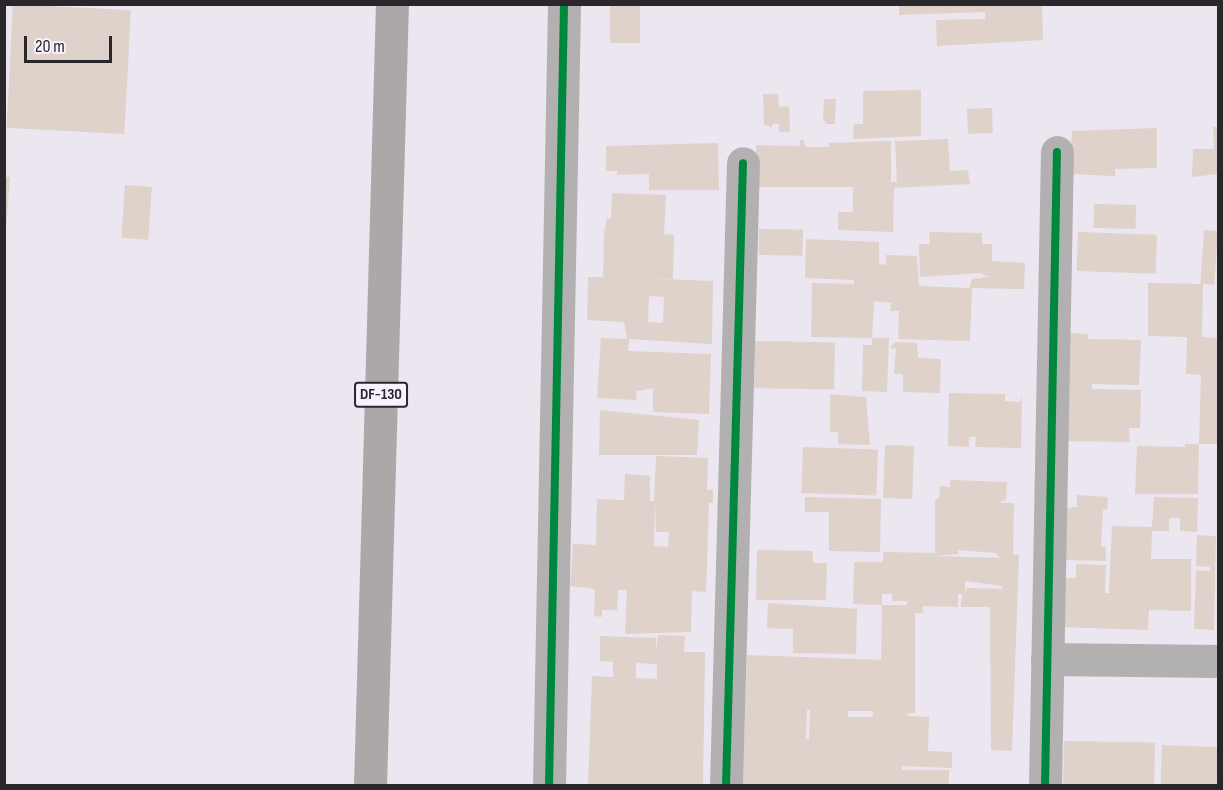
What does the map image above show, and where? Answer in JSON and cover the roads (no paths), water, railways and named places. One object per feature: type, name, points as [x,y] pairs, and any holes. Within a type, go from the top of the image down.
[{"type":"main road","name":"DF-130","points":[[370,786],[392,4]]},
{"type":"street","points":[[549,786],[564,4]]},
{"type":"street","points":[[1045,786],[1057,152]]},
{"type":"street","points":[[726,786],[742,163]]},
{"type":"street","points":[[1047,659],[1218,662]]}]
